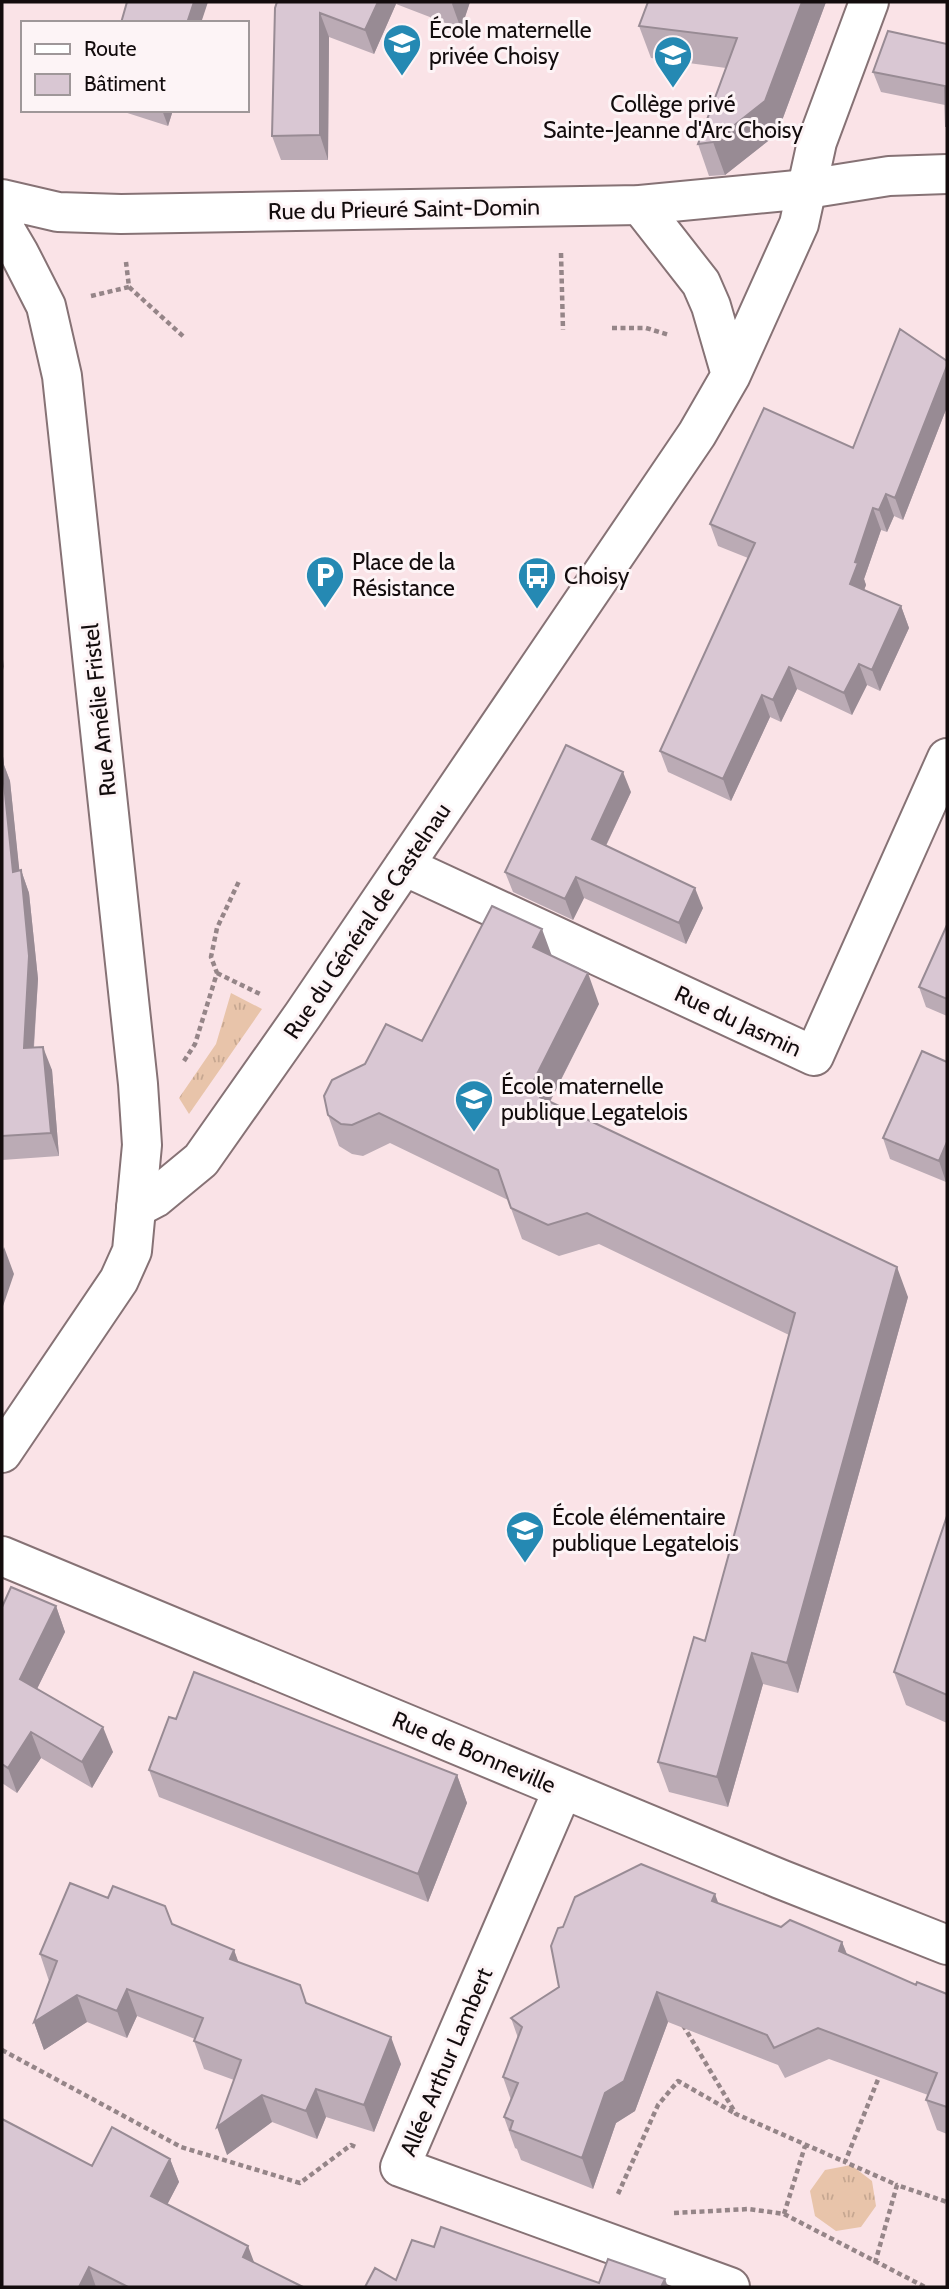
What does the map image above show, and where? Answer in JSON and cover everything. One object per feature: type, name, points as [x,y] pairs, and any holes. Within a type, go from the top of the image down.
[{"type":"street","name":"Rue du Général de Castelnau","points":[[136,1208],[155,1198],[201,1160],[697,434],[732,375],[799,224],[817,142],[869,2]]},
{"type":"street","name":"Rue du Prieuré Saint-Domin","points":[[2,199],[58,212],[121,214],[640,205],[807,189],[889,176],[947,174]]},
{"type":"street","points":[[640,205],[701,283],[711,306],[732,375]]},
{"type":"street","name":"Rue Amélie Fristel","points":[[2,224],[46,306],[62,376],[138,1084],[142,1145],[136,1208]]},
{"type":"street","name":"Rue du Jasmin","points":[[404,866],[814,1056],[947,758]]},
{"type":"street","points":[[2,1453],[119,1280],[132,1251],[136,1208]]},
{"type":"street","name":"Rue de Bonneville","points":[[2,1556],[780,1879],[947,1945]]},
{"type":"street","name":"Allée Arthur Lambert","points":[[563,1789],[400,2166],[730,2287]]},
{"type":"path","points":[[560,206],[563,330]]},
{"type":"path","points":[[121,214],[129,288],[185,338]]},
{"type":"path","points":[[46,306],[129,288]]},
{"type":"path","points":[[138,1084],[181,1066],[195,1044],[217,973],[211,957],[217,928],[240,879]]},
{"type":"path","points":[[681,2020],[736,2114]]},
{"type":"path","points":[[2,2050],[181,2147],[300,2183],[351,2145],[400,2166]]},
{"type":"path","points":[[845,2162],[885,2063]]},
{"type":"path","points":[[614,2204],[658,2105],[678,2081],[736,2114],[805,2146],[897,2185],[947,2202]]},
{"type":"path","points":[[784,2214],[805,2146]]},
{"type":"path","points":[[875,2263],[897,2185]]},
{"type":"path","points":[[664,2211],[676,2213],[749,2209],[784,2214],[925,2287]]},
{"type":"green space","points":[[231,993],[262,1009],[189,1114],[179,1098],[216,1044]]},
{"type":"green space","points":[[851,2165],[872,2181],[876,2206],[861,2227],[836,2231],[815,2216],[810,2191],[825,2170]]},
{"type":"building","points":[[127,2],[194,2],[188,21],[122,21]]},
{"type":"building","points":[[277,2],[378,2],[365,30],[320,13],[320,135],[272,136]]},
{"type":"building","points":[[648,2],[802,2],[765,101],[713,142],[698,144],[737,38],[639,26]]},
{"type":"building","points":[[888,31],[947,44],[947,126],[945,86],[873,72]]},
{"type":"building","points":[[900,329],[947,361],[947,366],[895,498],[886,494],[879,510],[873,508],[855,562],[858,563],[850,584],[901,606],[872,670],[859,664],[844,693],[789,667],[773,700],[762,695],[723,779],[660,751],[755,543],[710,524],[764,408],[853,448]]},
{"type":"building","points":[[566,745],[623,772],[592,839],[695,888],[679,923],[576,877],[565,899],[505,872]]},
{"type":"building","points":[[2,764],[13,872],[21,870],[29,956],[24,1048],[43,1047],[51,1133],[2,1136]]},
{"type":"building","points":[[492,906],[542,929],[533,947],[588,973],[530,1088],[540,1093],[540,1097],[897,1267],[787,1663],[752,1653],[717,1777],[658,1762],[694,1637],[705,1641],[795,1313],[587,1213],[548,1225],[511,1208],[498,1170],[379,1113],[352,1125],[341,1124],[328,1115],[324,1096],[332,1080],[365,1064],[386,1024],[422,1041]]},
{"type":"building","points":[[947,925],[947,999],[919,987]]},
{"type":"building","points":[[922,1051],[947,1062],[947,1142],[939,1161],[883,1138]]},
{"type":"building","points":[[947,1516],[947,1695],[894,1672]]},
{"type":"building","points":[[11,1587],[56,1606],[20,1679],[103,1727],[82,1762],[31,1732],[8,1768],[2,1764],[2,1607]]},
{"type":"building","points":[[194,1672],[457,1775],[418,1874],[149,1770],[169,1717],[176,1719]]},
{"type":"building","points":[[641,1864],[715,1894],[712,1901],[781,1927],[790,1920],[842,1942],[839,1951],[916,1985],[917,1982],[947,1994],[947,2107],[926,2100],[937,2073],[818,2028],[774,2048],[767,2035],[657,1992],[624,2081],[605,2093],[582,2158],[510,2130],[513,2121],[504,2117],[518,2083],[503,2077],[522,2027],[511,2018],[559,1987],[551,1946],[558,1928],[563,1927],[575,1897]]},
{"type":"building","points":[[70,1883],[108,1898],[113,1886],[165,1906],[172,1924],[234,1950],[230,1959],[300,1985],[306,2003],[391,2037],[364,2105],[316,2089],[306,2111],[262,2095],[217,2127],[241,2060],[194,2041],[203,2018],[127,1989],[117,2011],[77,1995],[34,2022],[57,1961],[40,1954]]},
{"type":"building","points":[[2,2119],[92,2166],[112,2127],[170,2159],[151,2196],[248,2246],[243,2257],[303,2287],[128,2287],[89,2267],[79,2287],[2,2287]]},
{"type":"building","points":[[441,2227],[599,2283],[608,2259],[665,2279],[661,2287],[365,2287],[375,2268],[396,2280],[412,2240],[434,2247]]},
{"type":"place","name":"École maternelle privée Choisy","points":[[402,77]]},
{"type":"place","name":"Collège privé Sainte-Jeanne d'Arc Choisy","points":[[673,89]]},
{"type":"place","name":"Place de la Résistance","points":[[325,609]]},
{"type":"place","name":"Choisy","points":[[537,610]]},
{"type":"place","name":"École maternelle publique Legatelois","points":[[474,1133]]},
{"type":"place","name":"École élémentaire publique Legatelois","points":[[525,1564]]}]
